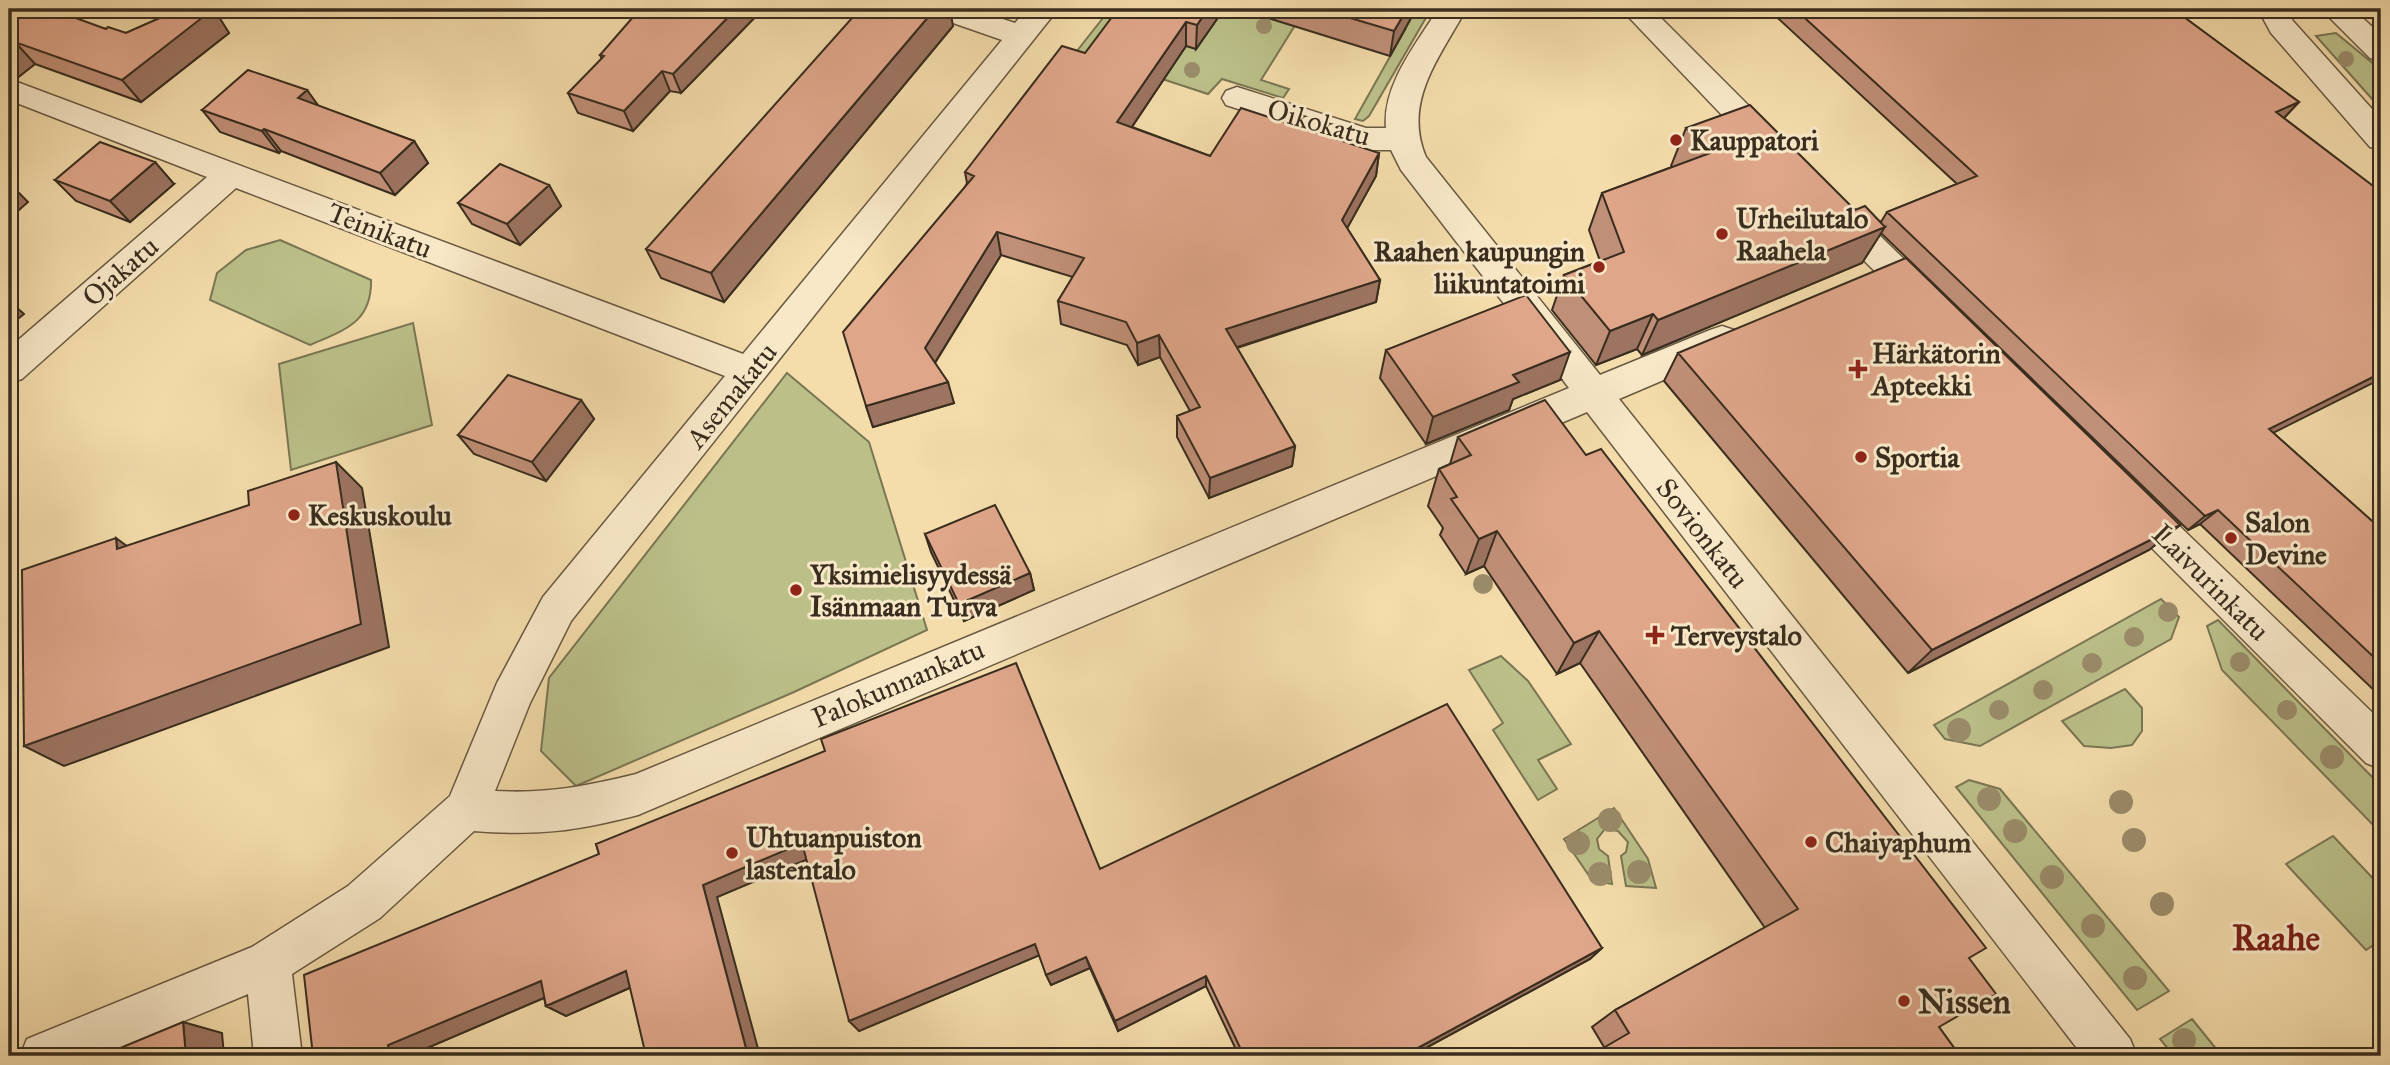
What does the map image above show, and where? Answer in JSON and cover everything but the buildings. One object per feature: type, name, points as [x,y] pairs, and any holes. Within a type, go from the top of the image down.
[{"type":"street","points":[[943,9],[1021,36]]},
{"type":"street","name":"Asemakatu","points":[[466,810],[512,696],[558,609],[1043,9]]},
{"type":"street","points":[[1402,139],[1400,117],[1405,93],[1452,9]]},
{"type":"street","points":[[1634,9],[1801,178],[1875,275],[1950,325]]},
{"type":"street","points":[[2272,9],[2289,36],[2381,139]]},
{"type":"street","points":[[2335,9],[2381,51]]},
{"type":"street","name":"Teinikatu","points":[[9,89],[750,371]]},
{"type":"street","name":"Oikokatu","points":[[1237,98],[1365,138],[1402,139]]},
{"type":"street","name":"Sovionkatu","points":[[1402,139],[1412,162],[1594,395],[2096,1051]]},
{"type":"street","name":"Ojakatu","points":[[9,369],[232,173]]},
{"type":"street","name":"Palokunnankatu","points":[[466,810],[528,814],[582,809],[638,794],[904,680],[1758,325]]},
{"type":"street","name":"Laivurinkatu","points":[[2106,478],[2381,750]]},
{"type":"street","points":[[44,1056],[268,963],[364,902],[466,810]]},
{"type":"street","points":[[268,963],[278,1056]]},
{"type":"green space","points":[[1110,9],[1137,9],[1196,49],[1224,9],[1304,11],[1261,80],[1289,89],[1283,98],[1222,79],[1208,94],[1077,51]]},
{"type":"green space","points":[[1380,9],[1431,9],[1369,116],[1363,121],[1355,119],[1406,28]]},
{"type":"green space","points":[[2336,33],[2381,70],[2381,109],[2316,36]]},
{"type":"green space","points":[[280,240],[371,280],[367,306],[354,323],[310,345],[210,300],[217,273],[246,250]]},
{"type":"green space","points":[[413,323],[432,425],[291,470],[279,364]]},
{"type":"green space","points":[[787,373],[869,442],[927,630],[794,692],[576,786],[541,751],[549,678]]},
{"type":"green space","points":[[2161,599],[2179,617],[2171,639],[1980,746],[1945,739],[1934,725]]},
{"type":"green space","points":[[2218,620],[2381,786],[2381,828],[2378,830],[2222,670],[2207,626]]},
{"type":"green space","points":[[1501,656],[1528,681],[1571,744],[1538,760],[1557,789],[1538,800],[1493,730],[1503,723],[1469,670]]},
{"type":"green space","points":[[2125,689],[2142,708],[2142,731],[2132,745],[2111,748],[2084,746],[2062,721]]},
{"type":"green space","points":[[1969,780],[2000,789],[2169,991],[2137,1010],[1956,787]]},
{"type":"green space","points":[[1614,808],[1648,859],[1656,888],[1626,886],[1621,856],[1626,852],[1628,842],[1618,831],[1605,829],[1597,839],[1599,849],[1608,856],[1612,884],[1592,880],[1564,839]]},
{"type":"green space","points":[[2333,836],[2381,887],[2381,940],[2366,950],[2286,864]]},
{"type":"green space","points":[[2192,1019],[2222,1056],[2174,1056],[2160,1039]]},
{"type":"place","name":"Kauppatori","points":[[1676,140]]},
{"type":"place","name":"Urheilutalo Raahela","points":[[1722,234]]},
{"type":"place","name":"Raahen kaupungin liikuntatoimi","points":[[1599,267]]},
{"type":"place","name":"Härkätorin Apteekki","points":[[1858,369]]},
{"type":"place","name":"Sportia","points":[[1861,457]]},
{"type":"place","name":"Keskuskoulu","points":[[294,515]]},
{"type":"place","name":"Salon Devine","points":[[2231,538]]},
{"type":"place","name":"Yksimielisyydessä Isänmaan Turva","points":[[796,590]]},
{"type":"place","name":"Terveystalo","points":[[1655,635]]},
{"type":"place","name":"Chaiyaphum","points":[[1811,842]]},
{"type":"place","name":"Uhtuanpuiston lastentalo","points":[[732,853]]},
{"type":"place","name":"Nissen","points":[[1904,1001]]},
{"type":"district","name":"Raahe","points":[[2276,938]]}]
